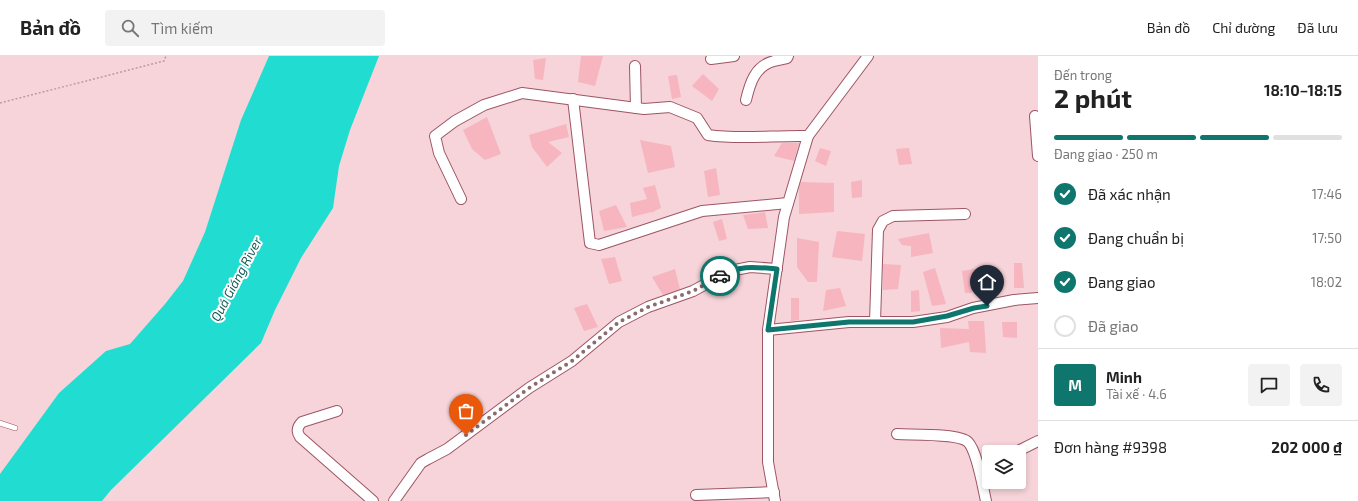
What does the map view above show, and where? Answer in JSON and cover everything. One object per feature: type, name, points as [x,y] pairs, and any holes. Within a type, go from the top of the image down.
[{"type":"street","points":[[711,59],[734,56]]},
{"type":"street","points":[[746,100],[754,75],[758,68],[787,58],[788,56]]},
{"type":"street","points":[[696,495],[774,497],[768,462],[768,330],[784,217],[808,136],[868,56]]},
{"type":"street","points":[[635,66],[636,108]]},
{"type":"street","points":[[461,199],[439,153],[435,136],[455,121],[484,105],[522,93],[644,109],[670,107],[697,118],[708,135],[719,137],[783,135],[808,136]]},
{"type":"street","points":[[573,99],[590,243],[599,245],[702,211],[788,203]]},
{"type":"street","points":[[1035,116],[1038,156]]},
{"type":"street","points":[[876,322],[878,230],[883,221],[893,216],[965,214]]},
{"type":"street","points":[[394,501],[422,463],[448,449],[529,388],[572,361],[619,322],[648,307],[693,291],[730,271],[750,267],[777,269]]},
{"type":"street","points":[[768,330],[849,322],[913,322],[947,316],[974,308],[1000,303],[1038,298]]},
{"type":"street","points":[[337,411],[302,422],[299,426],[298,434],[300,438],[373,501]]},
{"type":"street","points":[[897,434],[951,436],[963,438],[968,441],[982,465]]},
{"type":"street","points":[[1026,447],[1038,441]]},
{"type":"street","points":[[985,489],[986,501]]},
{"type":"lane","points":[[0,423],[15,428]]},
{"type":"path","points":[[0,102],[164,61],[166,56]]},
{"type":"water","name":"Quá Giáng River","points":[[269,56],[379,56],[350,130],[339,166],[333,208],[301,258],[275,310],[261,343],[111,490],[102,501],[0,501],[0,474],[59,393],[106,351],[130,344],[183,281],[205,232],[241,120]]},
{"type":"building","points":[[581,56],[603,56],[595,86],[578,82]]},
{"type":"building","points":[[546,58],[543,80],[535,79],[533,60]]},
{"type":"building","points":[[703,74],[719,89],[712,101],[692,86]]},
{"type":"building","points":[[677,75],[681,97],[672,99],[668,76]]},
{"type":"building","points":[[487,117],[501,154],[485,160],[472,149],[463,130]]},
{"type":"building","points":[[566,124],[569,137],[548,142],[562,153],[547,167],[532,147],[529,135]]},
{"type":"building","points":[[640,140],[671,146],[675,167],[648,173]]},
{"type":"building","points":[[782,143],[799,143],[794,161],[774,156]]},
{"type":"building","points":[[820,148],[831,151],[826,166],[815,161]]},
{"type":"building","points":[[909,148],[912,164],[899,165],[896,149]]},
{"type":"building","points":[[716,168],[720,195],[708,197],[704,171]]},
{"type":"building","points":[[862,180],[862,197],[852,198],[851,182]]},
{"type":"building","points":[[801,182],[834,183],[834,212],[799,214],[799,188]]},
{"type":"building","points":[[655,185],[661,208],[651,213],[632,217],[630,203],[647,199],[643,188]]},
{"type":"building","points":[[616,205],[627,227],[604,231],[599,211]]},
{"type":"building","points":[[765,212],[768,228],[748,229],[743,215]]},
{"type":"building","points":[[722,219],[727,239],[719,241],[713,222]]},
{"type":"building","points":[[837,231],[865,234],[862,261],[832,257]]},
{"type":"building","points":[[929,233],[933,253],[911,257],[911,246],[902,245],[898,239]]},
{"type":"building","points":[[797,238],[819,242],[817,282],[808,282],[797,267]]},
{"type":"building","points":[[615,257],[622,281],[609,284],[601,259]]},
{"type":"building","points":[[1014,263],[1022,263],[1024,288],[1014,288]]},
{"type":"building","points":[[883,264],[901,265],[898,289],[883,290]]},
{"type":"building","points":[[986,267],[990,286],[972,290],[972,293],[965,293],[962,271]]},
{"type":"building","points":[[935,268],[946,304],[932,306],[923,272]]},
{"type":"building","points":[[675,269],[680,289],[663,295],[652,277]]},
{"type":"building","points":[[840,288],[846,306],[823,311],[826,290]]},
{"type":"building","points":[[919,290],[920,311],[911,312],[911,291]]},
{"type":"building","points":[[791,298],[799,298],[799,320],[791,321]]},
{"type":"building","points":[[587,304],[598,327],[584,331],[574,308]]},
{"type":"building","points":[[968,321],[984,321],[986,353],[970,352],[969,342],[941,348],[940,328],[969,329]]},
{"type":"building","points":[[1002,322],[1017,322],[1017,338],[1003,337]]},
{"type":"way so far","points":[[466,435],[529,388],[572,361],[596,343],[619,322],[648,307],[693,291],[720,276]]},
{"type":"route","points":[[720,276],[743,267],[777,269],[768,330],[801,328],[849,322],[913,322],[947,316],[974,308],[987,306]]}]
